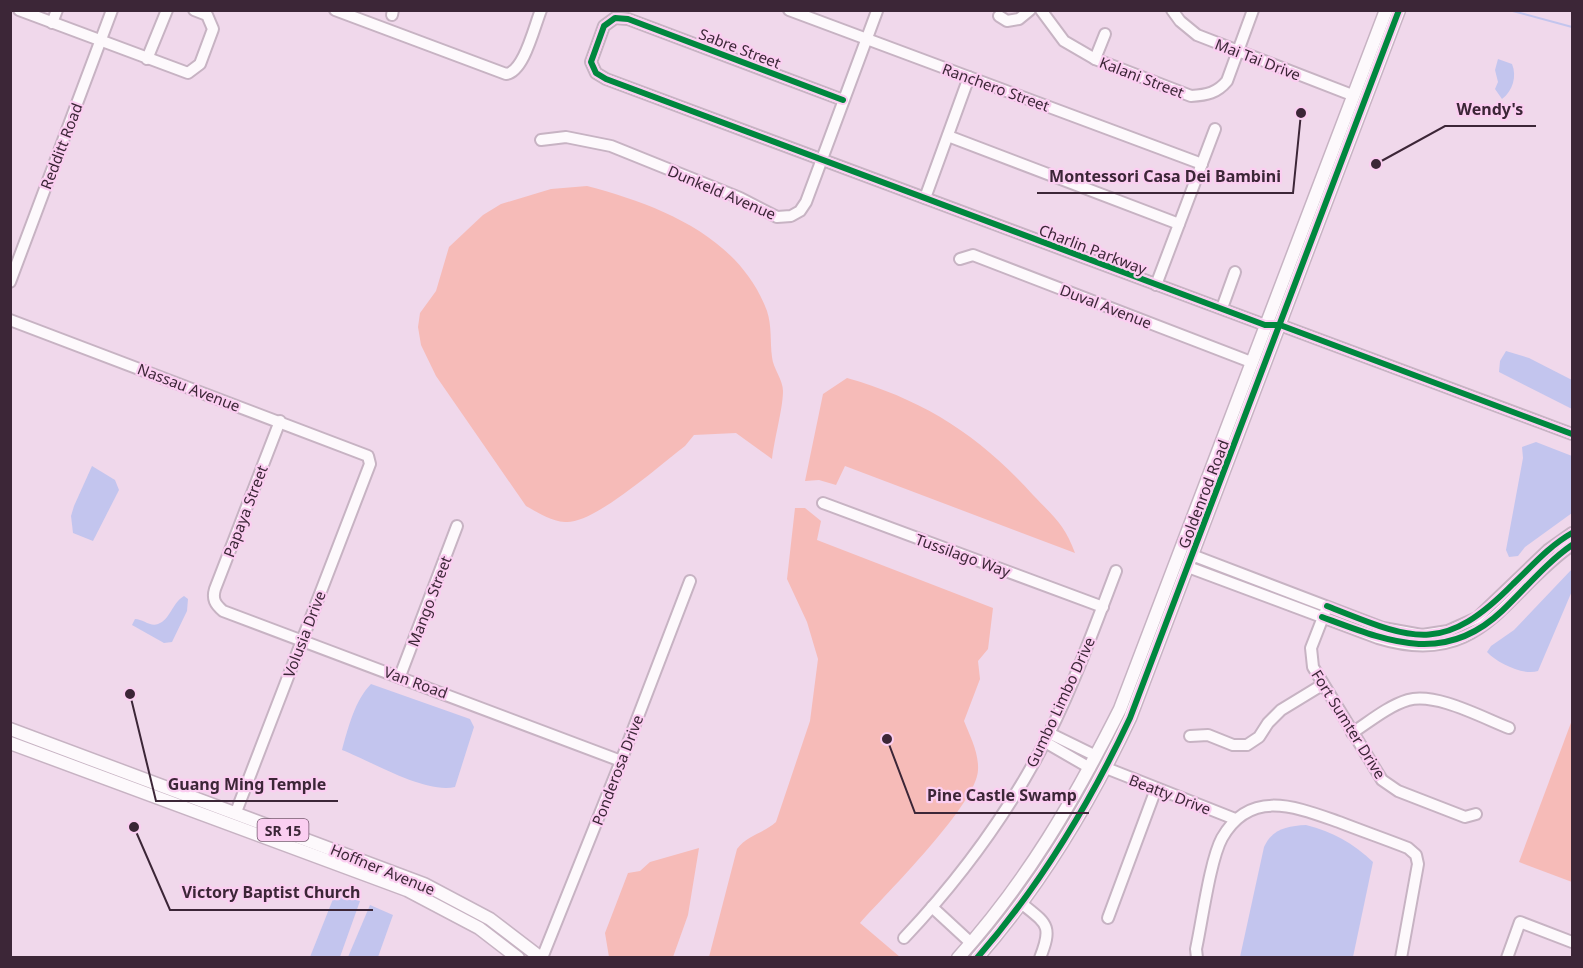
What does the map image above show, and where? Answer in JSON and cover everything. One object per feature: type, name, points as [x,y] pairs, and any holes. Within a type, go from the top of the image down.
[{"type":"main road","name":"Goldenrod Road","points":[[958,957],[1042,852],[1120,709],[1386,10]]},
{"type":"main road","name":"Goldenrod Road","points":[[976,957],[1021,903],[1059,850],[1106,768],[1146,678],[1399,10]]},
{"type":"main road","points":[[1365,101],[1364,79],[1377,45],[1375,38]]},
{"type":"main road","points":[[1341,164],[1339,154],[1356,111],[1356,99],[1352,95]]},
{"type":"main road","points":[[1188,529],[1183,554],[1190,561]]},
{"type":"main road","points":[[1146,678],[1148,655],[1181,570],[1177,557]]},
{"type":"main road","name":"Hoffner Avenue","points":[[10,729],[236,812],[446,894],[490,920],[541,957]]},
{"type":"main road","points":[[10,734],[37,742],[43,740]]},
{"type":"main road","name":"Hoffner Avenue","points":[[10,743],[427,900],[479,928],[518,956]]},
{"type":"main road","points":[[81,768],[92,767],[112,774],[128,772]]},
{"type":"main road","points":[[171,803],[182,801],[226,817],[236,812]]},
{"type":"main road","points":[[246,831],[250,826],[256,827],[313,848],[325,846]]},
{"type":"street","points":[[20,10],[183,72],[196,69],[213,29],[212,21],[207,15],[194,10]]},
{"type":"street","points":[[52,23],[57,10]]},
{"type":"street","name":"Redditt Road","points":[[10,282],[112,10]]},
{"type":"street","points":[[147,59],[167,10]]},
{"type":"street","points":[[335,10],[506,74],[511,74],[520,65],[541,10]]},
{"type":"street","name":"Ranchero Street","points":[[789,10],[1202,164]]},
{"type":"street","points":[[999,16],[1007,21],[1013,20],[1030,10]]},
{"type":"street","name":"Kalani Street","points":[[1041,10],[1064,41],[1095,59],[1191,96],[1208,95],[1221,88],[1227,81],[1238,51]]},
{"type":"street","name":"Mai Tai Drive","points":[[1172,10],[1197,35],[1352,95]]},
{"type":"street","points":[[1238,51],[1253,10]]},
{"type":"street","name":"Dunkeld Avenue","points":[[541,140],[566,137],[611,146],[740,198],[777,217],[791,216],[800,211],[806,202],[877,11]]},
{"type":"street","name":"Sabre Street","points":[[606,79],[596,73],[591,62],[604,26],[615,18],[628,19],[843,100]]},
{"type":"street","points":[[1095,59],[1105,34]]},
{"type":"street","points":[[925,198],[969,77]]},
{"type":"street","name":"Charlin Parkway","points":[[606,79],[1156,285],[1265,325],[1280,325],[1572,434]]},
{"type":"street","points":[[1156,285],[1215,129]]},
{"type":"street","points":[[948,136],[1179,224]]},
{"type":"street","name":"Duval Avenue","points":[[960,259],[973,255],[1251,362]]},
{"type":"street","points":[[1222,309],[1235,272]]},
{"type":"street","name":"Nassau Avenue","points":[[10,320],[368,456]]},
{"type":"street","name":"Papaya Street","points":[[214,601],[215,589],[280,421]]},
{"type":"street","name":"Volusia Drive","points":[[236,812],[370,464],[368,456]]},
{"type":"street","name":"Tussilago Way","points":[[823,503],[1103,607]]},
{"type":"street","name":"Mango Street","points":[[400,676],[457,526]]},
{"type":"street","points":[[1190,561],[1398,632],[1422,635],[1448,631],[1478,618],[1548,550],[1572,533]]},
{"type":"street","points":[[1190,561],[1323,617],[1394,643],[1421,645],[1452,641],[1491,621],[1572,545]]},
{"type":"street","name":"Gumbo Limbo Drive","points":[[904,938],[987,838],[1047,737],[1116,572]]},
{"type":"street","name":"Ponderosa Drive","points":[[541,957],[621,761],[690,580]]},
{"type":"street","name":"Van Road","points":[[214,601],[223,611],[621,761]]},
{"type":"street","name":"Fort Sumter Drive","points":[[1327,606],[1314,638],[1311,657],[1322,685],[1377,773],[1389,787],[1465,816],[1476,814]]},
{"type":"street","points":[[1190,736],[1208,735],[1233,745],[1247,745],[1259,737],[1268,723],[1281,710],[1322,685]]},
{"type":"street","points":[[1352,733],[1399,704],[1418,699],[1441,702],[1509,728]]},
{"type":"street","points":[[1047,737],[1093,762]]},
{"type":"street","name":"Beatty Drive","points":[[1106,768],[1235,819]]},
{"type":"street","points":[[1107,918],[1156,789]]},
{"type":"street","points":[[1197,957],[1196,949],[1221,840],[1235,819],[1255,808],[1274,804],[1300,808],[1408,848],[1416,855],[1418,864],[1401,957]]},
{"type":"street","points":[[1021,903],[1044,921],[1047,927],[1047,940],[1040,957]]},
{"type":"street","points":[[932,907],[971,943]]},
{"type":"street","points":[[1507,957],[1520,922],[1572,942]]},
{"type":"shaded area","points":[[587,186],[642,203],[668,214],[717,244],[737,262],[754,285],[767,311],[772,357],[783,387],[783,398],[772,459],[736,433],[694,435],[685,446],[609,504],[592,514],[565,522],[549,518],[526,506],[436,376],[421,345],[418,327],[420,313],[436,291],[449,247],[483,215],[501,204],[551,189]]},
{"type":"shaded area","points":[[847,378],[901,397],[949,422],[971,437],[1013,474],[1052,515],[1063,528],[1075,553],[845,466],[836,485],[819,480],[805,481],[823,394]]},
{"type":"shaded area","points":[[795,508],[805,508],[821,521],[817,540],[993,608],[988,649],[978,661],[980,679],[964,721],[977,757],[978,770],[974,785],[963,804],[928,849],[860,923],[900,957],[709,957],[737,849],[746,840],[776,822],[810,721],[818,659],[807,622],[787,579]]},
{"type":"shaded area","points":[[1572,720],[1572,882],[1519,862]]},
{"type":"shaded area","points":[[699,848],[688,915],[673,957],[609,957],[605,933],[628,873],[640,871],[650,862]]},
{"type":"water","points":[[1498,59],[1512,64],[1514,73],[1511,88],[1502,99],[1495,89],[1498,82],[1495,70]]},
{"type":"water","points":[[1506,351],[1529,358],[1572,380],[1572,409],[1499,372],[1500,361]]},
{"type":"water","points":[[1536,442],[1572,456],[1572,513],[1525,547],[1518,556],[1509,557],[1506,550],[1523,458],[1522,447]]},
{"type":"water","points":[[92,466],[115,480],[119,490],[93,541],[73,533],[71,516]]},
{"type":"water","points":[[1572,569],[1572,591],[1538,671],[1518,670],[1497,660],[1487,652],[1491,646],[1514,630]]},
{"type":"water","points":[[184,596],[188,599],[187,611],[172,642],[164,643],[132,625],[135,619],[152,624],[162,622]]},
{"type":"water","points":[[371,684],[470,719],[474,727],[455,787],[429,786],[342,750],[356,706]]},
{"type":"water","points":[[1306,825],[1342,839],[1373,862],[1353,957],[1240,957],[1267,841],[1276,832],[1293,826]]},
{"type":"water","points":[[335,894],[360,901],[340,957],[310,957]]},
{"type":"water","points":[[370,905],[393,915],[378,957],[348,957]]},
{"type":"waterway","points":[[1509,10],[1572,27]]},
{"type":"cycle path","points":[[977,958],[1043,873],[1098,782],[1130,718],[1399,10]]},
{"type":"cycle path","points":[[843,100],[628,19],[615,18],[604,26],[591,62],[596,73],[606,79],[1265,325],[1280,325],[1572,434]]},
{"type":"cycle path","points":[[1327,606],[1382,627],[1405,633],[1426,635],[1446,632],[1466,623],[1488,607],[1548,550],[1572,533]]},
{"type":"cycle path","points":[[1322,617],[1369,634],[1415,644],[1459,639],[1480,628],[1502,611],[1544,568],[1572,545]]},
{"type":"place","name":"Montessori Casa Dei Bambini","points":[[1301,113]]},
{"type":"place","name":"Wendy's","points":[[1376,164]]},
{"type":"place","name":"Guang Ming Temple","points":[[130,694]]},
{"type":"place","name":"Pine Castle Swamp","points":[[887,739]]},
{"type":"place","name":"Victory Baptist Church","points":[[134,827]]}]
